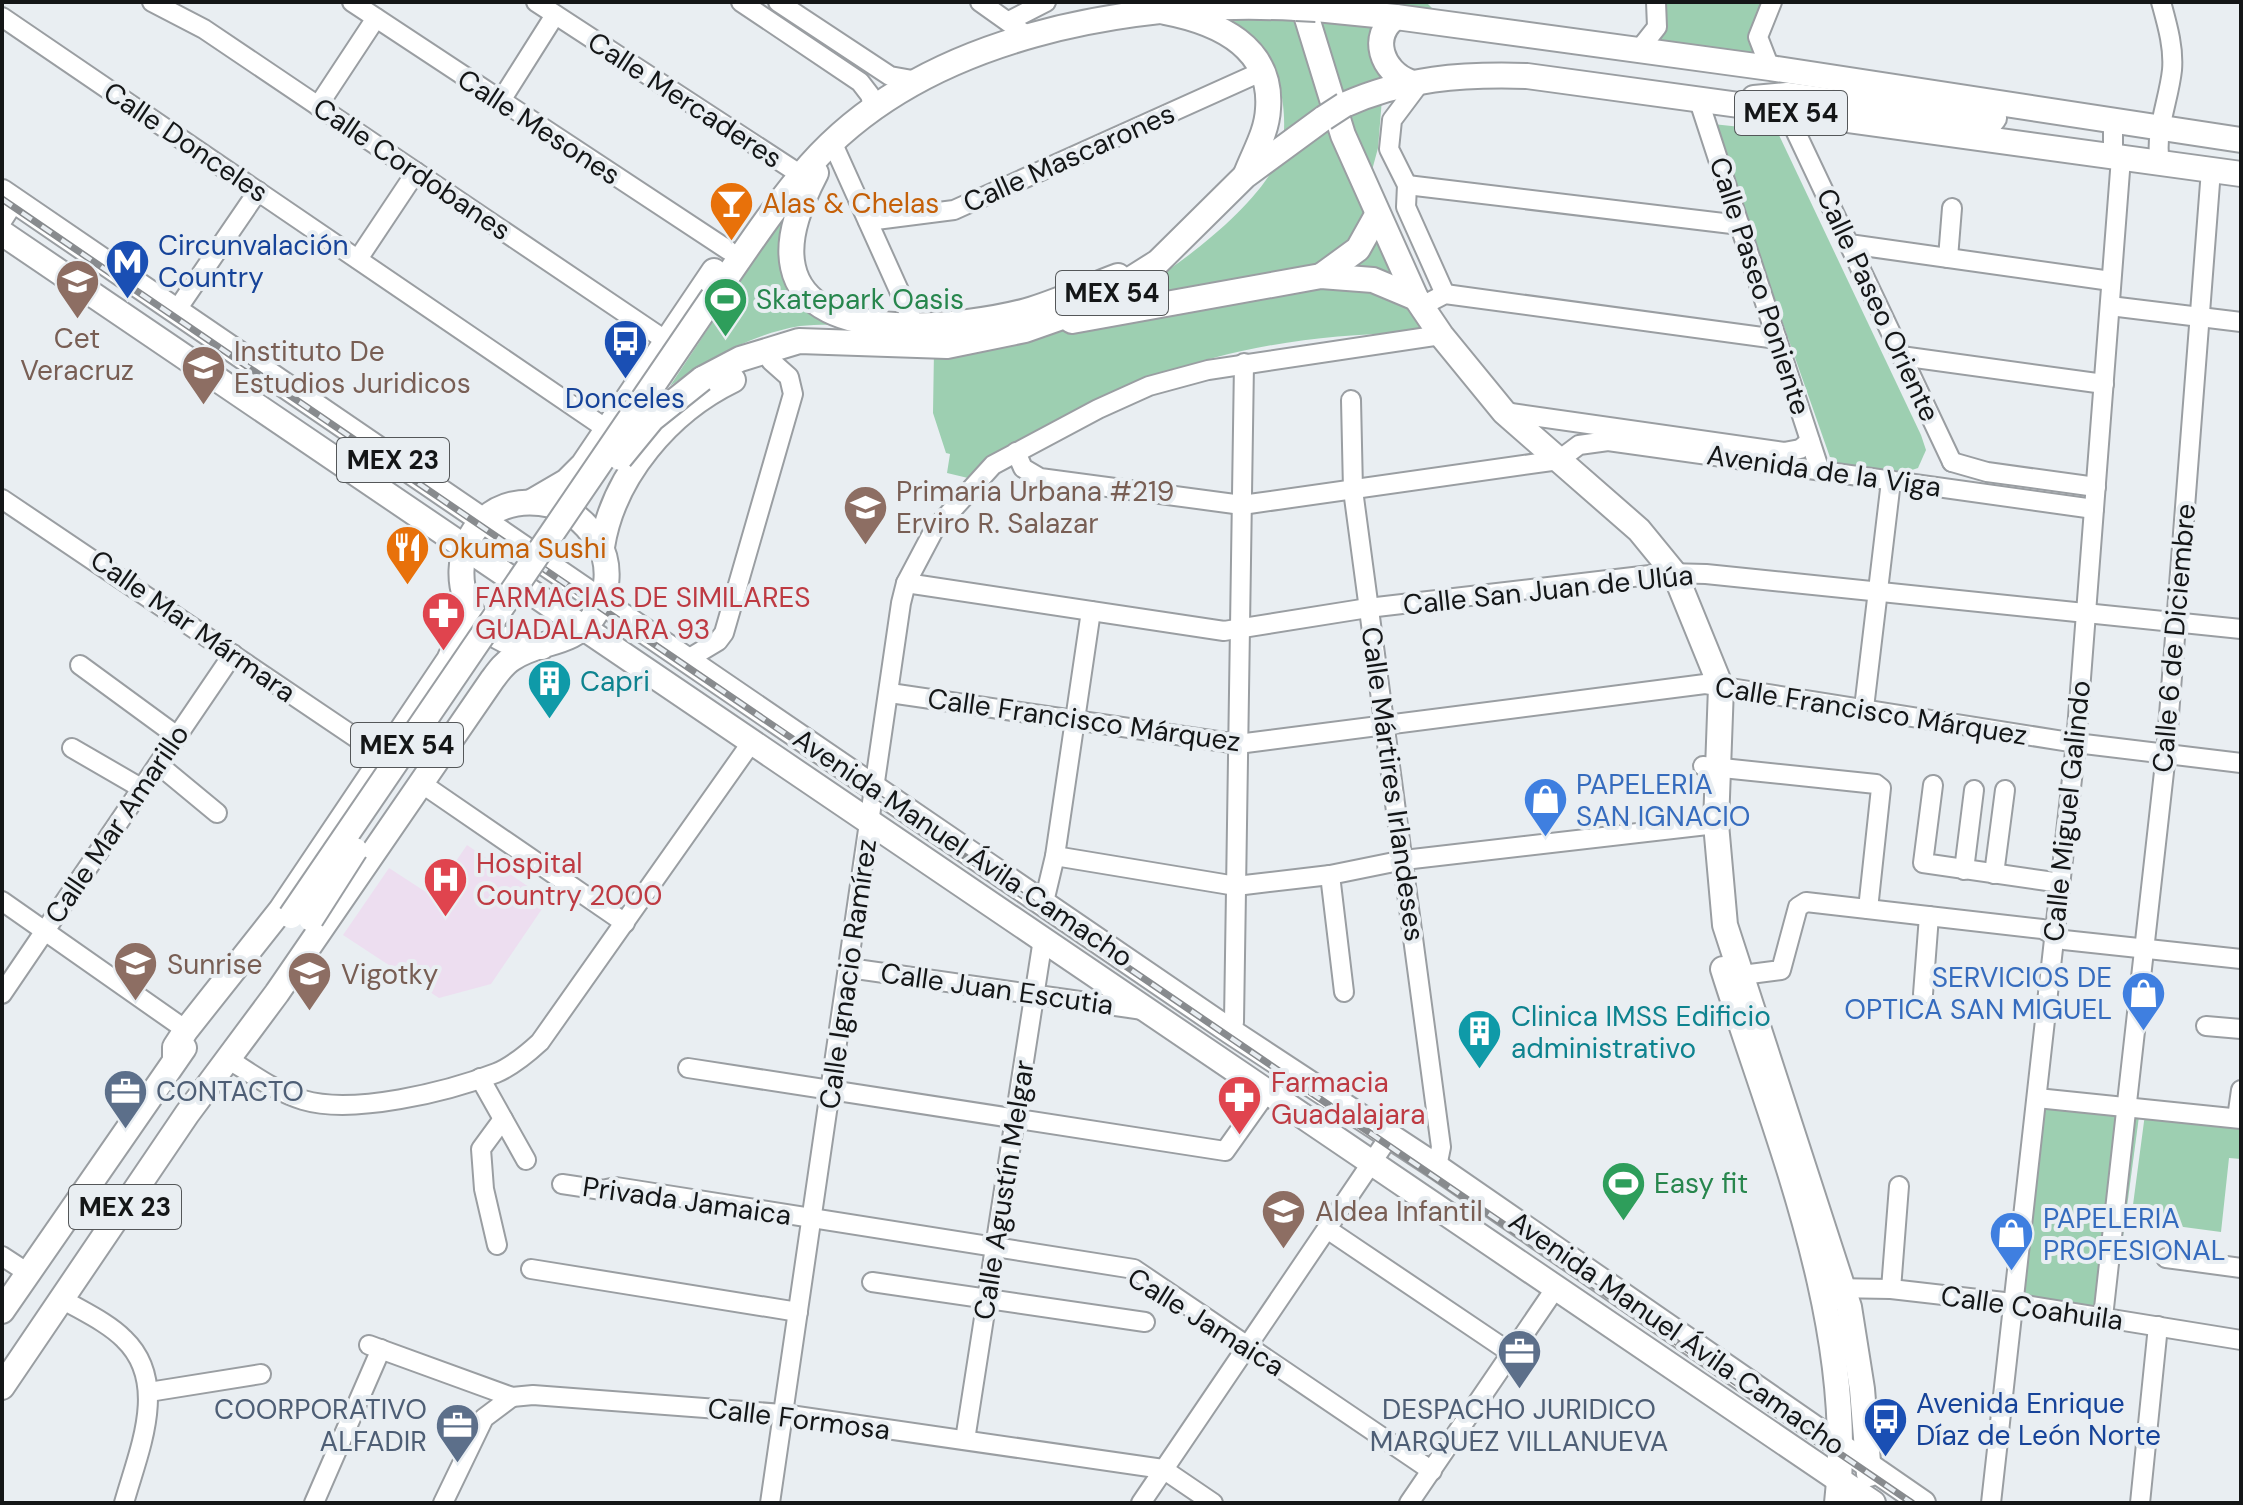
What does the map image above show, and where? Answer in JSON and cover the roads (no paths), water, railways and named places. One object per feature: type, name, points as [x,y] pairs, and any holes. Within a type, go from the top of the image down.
[{"type":"main road","points":[[1017,27],[1082,2]]},
{"type":"main road","points":[[1431,2],[1461,27]]},
{"type":"main road","name":"MEX 54","points":[[531,502],[571,477],[608,430],[728,250],[803,167],[874,109],[1017,27],[1209,3],[1304,6],[1770,68],[2241,140]]},
{"type":"main road","points":[[1304,6],[1314,50],[1343,135],[1419,302],[1441,335],[1504,412],[1639,530],[1670,570],[1713,686],[1708,825],[1725,925],[1862,1389],[1872,1502]]},
{"type":"main road","points":[[1145,10],[1224,29],[1251,51],[1263,71],[1269,110],[1264,132],[1245,176]]},
{"type":"main road","points":[[1396,17],[1385,29],[1382,53],[1391,71],[1416,81]]},
{"type":"main road","name":"MEX 54","points":[[241,971],[301,917],[599,487],[652,419],[702,379],[740,359],[799,341],[947,346],[1042,324],[1082,310],[1158,262],[1245,176],[1334,111],[1376,91],[1416,81],[1471,74],[1527,76],[2241,174]]},
{"type":"main road","points":[[1699,101],[1787,95],[1990,123],[1994,118],[1990,106],[1969,103],[1961,97]]},
{"type":"main road","points":[[833,144],[811,182],[793,234],[791,259],[796,277],[811,297],[836,312],[874,323],[915,326],[1028,310],[1158,262]]},
{"type":"main road","points":[[2211,170],[2241,166]]},
{"type":"main road","name":"MEX 54","points":[[249,1028],[301,917],[713,297],[803,167]]},
{"type":"main road","name":"Avenida Manuel Ávila Camacho","points":[[6,205],[176,311],[1230,1031],[1437,1167],[1923,1503]]},
{"type":"main road","points":[[1321,276],[1358,249],[1377,215]]},
{"type":"main road","name":"Avenida Manuel Ávila Camacho","points":[[2,233],[1872,1502]]},
{"type":"main road","points":[[1042,324],[1321,276],[1373,280],[1419,302]]},
{"type":"main road","name":"MEX 54","points":[[602,547],[610,508],[637,465],[678,417],[714,389],[771,361],[845,343]]},
{"type":"main road","points":[[571,477],[582,505],[595,511],[610,508]]},
{"type":"main road","points":[[465,549],[484,521],[514,505],[531,502],[553,504],[573,514],[590,528],[602,547],[606,565],[602,601]]},
{"type":"main road","name":"MEX 23","points":[[175,1060],[175,1047],[186,1030],[281,910],[435,680],[460,636],[465,600],[461,566],[465,549]]},
{"type":"main road","points":[[465,600],[474,617],[504,642],[542,647]]},
{"type":"main road","name":"MEX 23","points":[[2,1387],[474,704],[513,658],[564,641],[582,629],[602,601]]},
{"type":"main road","points":[[435,680],[450,669],[469,673],[478,688],[474,704]]},
{"type":"main road","name":"MEX 23","points":[[2,1311],[175,1060],[241,971]]},
{"type":"main road","points":[[1833,1288],[1840,1445],[1837,1503]]},
{"type":"street","name":"Calle Cordobanes","points":[[152,2],[204,29],[668,342]]},
{"type":"street","name":"Calle Mesones","points":[[352,2],[728,250]]},
{"type":"street","name":"Calle Mercaderes","points":[[536,2],[803,167]]},
{"type":"street","points":[[741,2],[860,82],[870,95],[874,109]]},
{"type":"street","points":[[778,2],[890,76],[907,82],[921,80]]},
{"type":"street","points":[[980,2],[1017,27],[1046,2]]},
{"type":"street","points":[[1638,51],[1657,27],[1656,2]]},
{"type":"street","points":[[1770,68],[1758,37],[1772,2]]},
{"type":"street","points":[[2158,3],[2172,54],[2160,163]]},
{"type":"street","points":[[500,102],[555,15]]},
{"type":"street","name":"Calle Donceles","points":[[2,17],[608,430]]},
{"type":"street","points":[[318,106],[376,18]]},
{"type":"street","name":"Calle Mascarones","points":[[868,221],[954,210],[1263,71]]},
{"type":"street","points":[[1416,81],[1392,120],[1388,134],[1391,157],[1407,185],[1406,207],[1445,294]]},
{"type":"street","name":"Calle Paseo Poniente","points":[[1699,101],[1820,471]]},
{"type":"street","name":"Calle Paseo Oriente","points":[[1794,113],[1793,126],[1952,462]]},
{"type":"street","name":"Calle Miguel Galindo","points":[[1991,1503],[2076,743],[2121,158],[2113,151],[2113,121]]},
{"type":"street","points":[[833,144],[915,326]]},
{"type":"street","name":"Calle 6 de Diciembre","points":[[2103,1317],[2166,754],[2211,170]]},
{"type":"street","points":[[358,259],[416,172]]},
{"type":"street","points":[[1407,185],[1740,225]]},
{"type":"street","points":[[176,311],[258,191]]},
{"type":"street","points":[[1948,258],[1952,208]]},
{"type":"street","points":[[1849,244],[2111,281]]},
{"type":"street","points":[[1419,302],[1445,294],[1777,339]]},
{"type":"street","points":[[2110,306],[2241,322]]},
{"type":"street","name":"Calle Ignacio Ramírez","points":[[770,1503],[906,583],[934,530],[993,465],[1149,386],[1244,363],[1441,335]]},
{"type":"street","points":[[1901,356],[2104,384]]},
{"type":"street","points":[[688,659],[723,637],[788,409],[791,383],[786,372],[771,361]]},
{"type":"street","points":[[1230,1031],[1234,1022],[1244,363]]},
{"type":"street","name":"Calle Mártires Irlandeses","points":[[1351,400],[1353,490],[1441,1147],[1437,1167]]},
{"type":"street","name":"Avenida de la Viga","points":[[1504,412],[1784,452],[1800,449],[1810,441]]},
{"type":"street","name":"Avenida de la Viga","points":[[1016,452],[1023,468],[1040,478],[1242,505],[1559,460],[1579,445],[1608,441],[2094,509]]},
{"type":"street","points":[[1923,485],[1952,462],[1987,472],[2096,487]]},
{"type":"street","points":[[1864,708],[1891,481]]},
{"type":"street","name":"Calle Mar Mármara","points":[[5,508],[233,654],[383,756]]},
{"type":"street","name":"Calle San Juan de Ulúa","points":[[906,583],[1224,631],[1368,608],[1670,570],[2241,629]]},
{"type":"street","points":[[1044,902],[1055,856],[1091,611]]},
{"type":"street","name":"Calle Mar Amarillo","points":[[2,994],[233,654]]},
{"type":"street","points":[[80,665],[177,736]]},
{"type":"street","name":"Calle Francisco Márquez","points":[[890,693],[1238,744],[1713,686],[2076,743],[2241,763]]},
{"type":"street","points":[[228,1059],[267,1084],[305,1101],[353,1104],[429,1093],[480,1078],[520,1060],[540,1042],[751,743]]},
{"type":"street","points":[[72,748],[141,788]]},
{"type":"street","points":[[159,765],[217,813]]},
{"type":"street","points":[[1711,766],[1876,784],[1881,788],[1868,909]]},
{"type":"street","points":[[421,783],[625,923]]},
{"type":"street","points":[[1933,785],[1923,863],[2061,883]]},
{"type":"street","points":[[1964,870],[1974,790]]},
{"type":"street","points":[[1994,874],[2005,790]]},
{"type":"street","points":[[1055,856],[1236,886],[1330,875],[1404,860],[1708,825]]},
{"type":"street","points":[[1330,875],[1344,992]]},
{"type":"street","points":[[2,901],[186,1030]]},
{"type":"street","points":[[1750,974],[1781,970],[1801,902],[2042,929],[2064,940],[2241,959]]},
{"type":"street","points":[[1923,994],[1929,916]]},
{"type":"street","name":"Calle Agustín Melgar","points":[[965,1440],[1043,939]]},
{"type":"street","name":"Calle Juan Escutia","points":[[849,968],[1145,1010]]},
{"type":"street","points":[[2206,1026],[2241,1029]]},
{"type":"street","points":[[688,1068],[1225,1151],[1267,1092]]},
{"type":"street","points":[[480,1078],[526,1160]]},
{"type":"street","points":[[2037,1098],[2129,1105],[2239,1119],[2241,1090]]},
{"type":"street","points":[[497,1245],[484,1189],[481,1149],[503,1119]]},
{"type":"street","points":[[1141,1503],[1389,1137]]},
{"type":"street","name":"Privada Jamaica","points":[[562,1184],[602,1190],[616,1187],[812,1218]]},
{"type":"street","points":[[1891,1289],[1899,1186]]},
{"type":"street","name":"Calle Jamaica","points":[[812,1218],[1134,1269],[1432,1471]]},
{"type":"street","points":[[1327,1229],[1511,1353]]},
{"type":"street","points":[[2,1256],[28,1273]]},
{"type":"street","points":[[2166,1258],[2241,1268]]},
{"type":"street","points":[[531,1269],[798,1312]]},
{"type":"street","points":[[872,1282],[1145,1322]]},
{"type":"street","points":[[1409,1503],[1557,1286]]},
{"type":"street","name":"Calle Coahuila","points":[[1833,1288],[1891,1289],[2013,1303],[2241,1340]]},
{"type":"street","points":[[62,1299],[125,1340],[136,1356],[149,1392],[148,1414],[124,1503]]},
{"type":"street","points":[[2140,1503],[2158,1326]]},
{"type":"street","name":"Calle Formosa","points":[[314,1503],[375,1347],[512,1397],[533,1395],[783,1414],[1163,1469],[1213,1503]]},
{"type":"street","points":[[149,1392],[261,1374]]},
{"type":"street","points":[[443,1503],[484,1418],[512,1397]]},
{"type":"railway","points":[[2,199],[1912,1503]]},
{"type":"place","name":"Alas & Chelas","points":[[731,242]]},
{"type":"place","name":"Circunvalación Country","points":[[127,300]]},
{"type":"place","name":"Cet Veracruz","points":[[77,320]]},
{"type":"place","name":"Skatepark Oasis","points":[[725,338]]},
{"type":"place","name":"Donceles","points":[[625,380]]},
{"type":"place","name":"Instituto De Estudios Juridicos","points":[[203,406]]},
{"type":"place","name":"Primaria Urbana #219 Erviro R. Salazar","points":[[865,546]]},
{"type":"place","name":"Okuma Sushi","points":[[407,587]]},
{"type":"place","name":"FARMACIAS DE SIMILARES GUADALAJARA 93","points":[[444,652]]},
{"type":"place","name":"Capri","points":[[549,720]]},
{"type":"place","name":"PAPELERIA SAN IGNACIO","points":[[1545,839]]},
{"type":"place","name":"Hospital Country 2000","points":[[445,918]]},
{"type":"place","name":"Sunrise","points":[[136,1003]]},
{"type":"place","name":"Vigotky","points":[[310,1013]]},
{"type":"place","name":"SERVICIOS DE OPTICA SAN MIGUEL","points":[[2143,1032]]},
{"type":"place","name":"Clinica IMSS Edificio administrativo","points":[[1480,1071]]},
{"type":"place","name":"CONTACTO","points":[[125,1130]]},
{"type":"place","name":"Farmacia Guadalajara","points":[[1240,1137]]},
{"type":"place","name":"Easy fit","points":[[1623,1222]]},
{"type":"place","name":"Aldea Infantil","points":[[1284,1250]]},
{"type":"place","name":"PAPELERIA PROFESIONAL","points":[[2012,1273]]},
{"type":"place","name":"DESPACHO JURIDICO MARQUEZ VILLANUEVA","points":[[1519,1391]]},
{"type":"place","name":"Avenida Enrique Díaz de León Norte","points":[[1885,1458]]},
{"type":"place","name":"COORPORATIVO ALFADIR","points":[[458,1464]]}]
